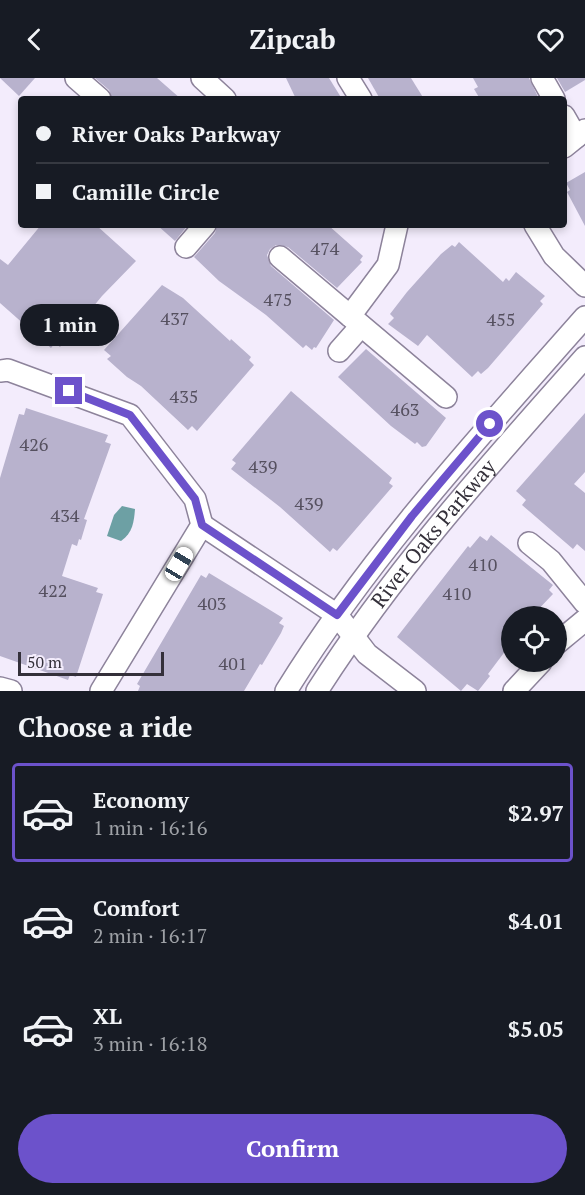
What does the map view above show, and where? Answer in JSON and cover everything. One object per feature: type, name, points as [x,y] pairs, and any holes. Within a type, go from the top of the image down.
[{"type":"street","points":[[76,78],[97,96]]},
{"type":"street","points":[[202,78],[222,96]]},
{"type":"street","points":[[348,78],[359,96]]},
{"type":"street","points":[[542,78],[552,96]]},
{"type":"street","points":[[567,122],[575,138]]},
{"type":"street","points":[[186,247],[202,228]]},
{"type":"street","points":[[339,351],[388,265],[396,228]]},
{"type":"street","points":[[537,228],[554,256],[585,286]]},
{"type":"street","points":[[280,257],[446,398]]},
{"type":"street","name":"River Oaks Parkway","points":[[286,691],[337,615],[412,516],[585,317]]},
{"type":"street","name":"River Oaks Parkway","points":[[317,691],[353,634],[461,497],[585,357]]},
{"type":"street","points":[[0,371],[9,370],[130,415],[195,499],[202,525],[337,615],[367,654],[415,691]]},
{"type":"street","points":[[101,691],[202,525]]},
{"type":"street","points":[[529,543],[551,561],[585,603]]},
{"type":"street","points":[[567,635],[585,620]]},
{"type":"street","points":[[514,691],[532,672]]},
{"type":"street","points":[[0,687],[11,691]]},
{"type":"shaded area","points":[[122,506],[135,509],[130,531],[121,541],[107,536],[114,515]]},
{"type":"building","points":[[0,78],[35,78],[19,96]]},
{"type":"building","points":[[95,78],[157,78],[178,96],[111,96],[109,90]]},
{"type":"building","points":[[286,78],[329,78],[340,96],[295,96]]},
{"type":"building","points":[[368,78],[411,78],[422,96],[378,96]]},
{"type":"building","points":[[473,78],[529,78],[538,96],[478,96],[474,89],[478,87]]},
{"type":"building","points":[[557,78],[585,78],[585,80],[565,92]]},
{"type":"building","points":[[585,172],[585,226],[567,192],[570,190],[567,182]]},
{"type":"building","points":[[39,228],[99,228],[136,261],[102,296],[60,347],[55,343],[51,348],[0,303],[0,259],[8,265]]},
{"type":"building","points":[[160,228],[186,228],[175,241]]},
{"type":"building","points":[[216,228],[331,228],[363,256],[360,260],[362,262],[337,288],[288,247],[276,245],[270,249],[267,255],[271,266],[334,320],[316,348],[312,350],[306,345],[303,348],[266,315],[219,281],[194,257],[215,233]]},
{"type":"building","points":[[459,242],[503,282],[506,278],[509,281],[516,272],[545,296],[540,301],[543,304],[488,368],[481,374],[478,371],[472,377],[427,335],[418,346],[388,324],[394,318],[390,314],[407,292],[441,254],[452,245],[455,247]]},
{"type":"building","points":[[162,285],[183,298],[230,341],[231,339],[251,357],[249,360],[254,365],[197,431],[192,426],[188,430],[141,386],[127,377],[107,359],[111,356],[104,350]]},
{"type":"building","points":[[366,349],[446,418],[426,446],[422,447],[417,442],[415,444],[391,426],[338,377]]},
{"type":"building","points":[[291,391],[392,478],[389,483],[393,486],[337,551],[333,548],[330,552],[280,507],[231,469],[236,463],[232,460]]},
{"type":"building","points":[[26,408],[108,435],[105,442],[111,444],[84,519],[87,520],[81,540],[79,539],[77,546],[72,544],[62,576],[98,588],[96,592],[103,594],[76,677],[70,675],[68,680],[0,656],[0,478],[19,414],[24,415]]},
{"type":"building","points":[[585,413],[585,472],[574,484],[585,493],[585,551],[577,544],[573,549],[522,505],[526,500],[516,491]]},
{"type":"building","points":[[491,535],[553,585],[549,590],[553,594],[542,606],[501,606],[501,657],[478,691],[467,684],[461,691],[397,637],[468,546],[470,548],[480,536],[487,541]]},
{"type":"building","points":[[209,573],[283,618],[279,623],[284,626],[281,633],[262,665],[260,664],[244,691],[138,691],[140,686],[137,684],[201,575],[206,578]]},
{"type":"route","points":[[69,391],[130,415],[147,434],[195,499],[202,525],[337,615],[412,516],[490,424]]}]
